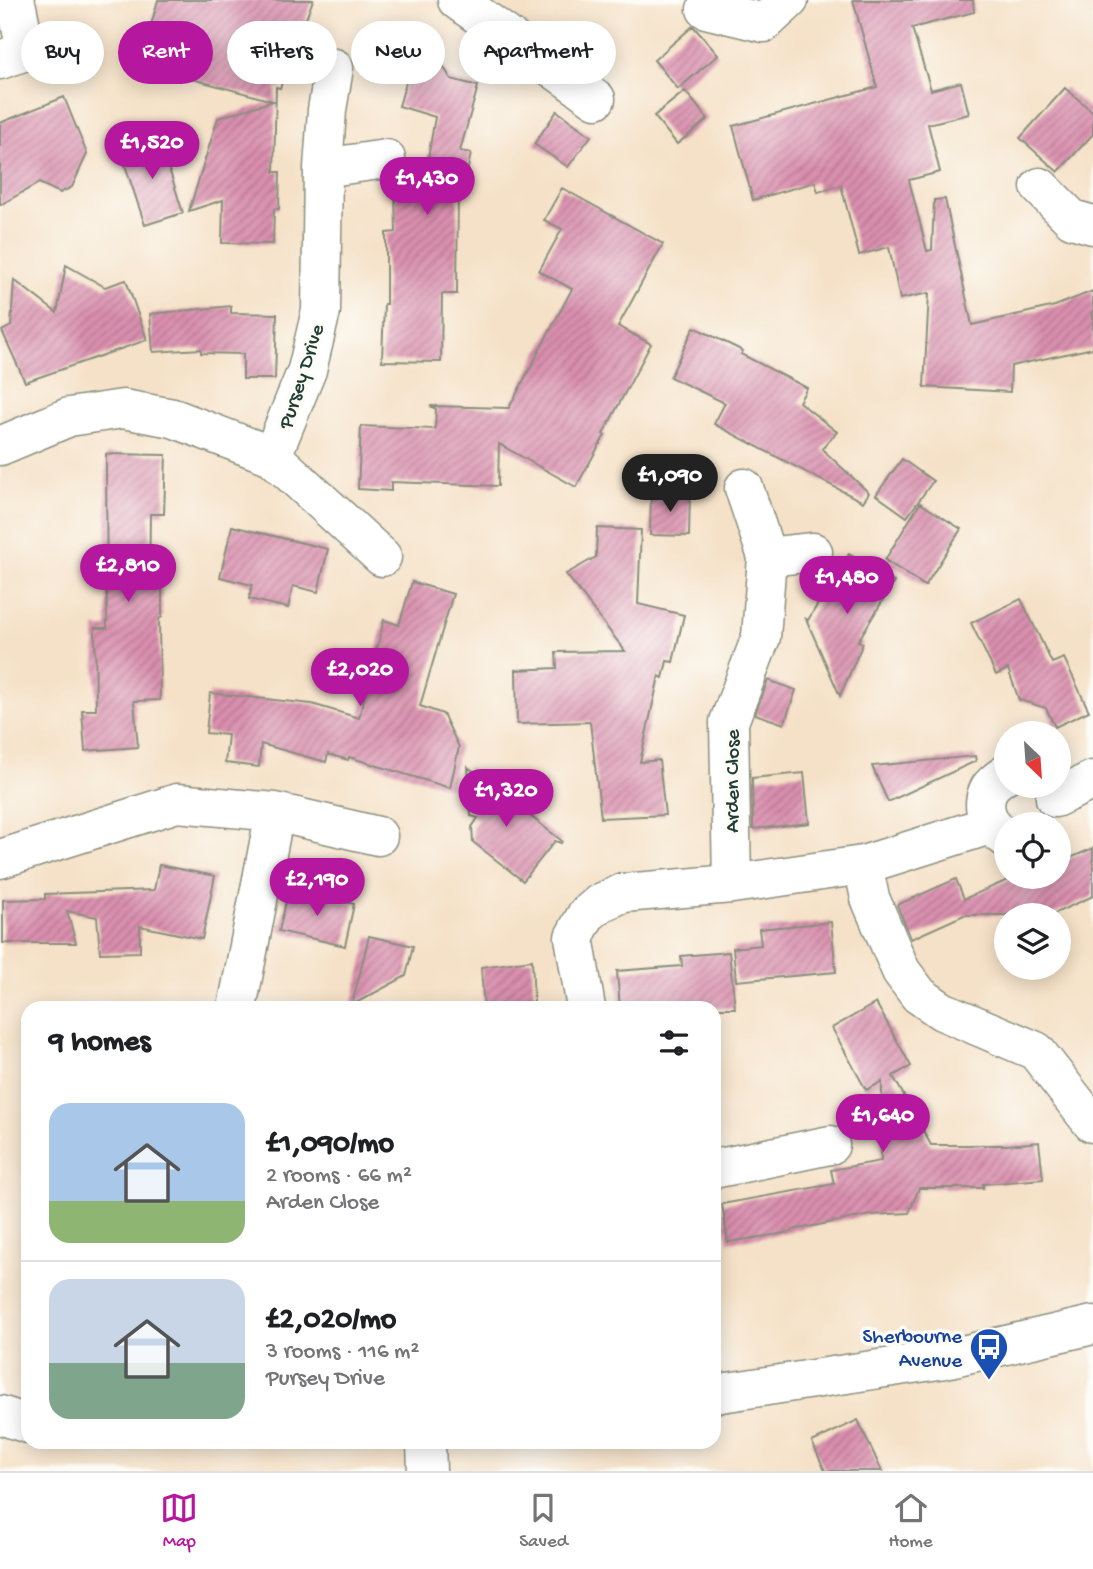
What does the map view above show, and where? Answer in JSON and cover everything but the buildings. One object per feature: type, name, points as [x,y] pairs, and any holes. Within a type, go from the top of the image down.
[{"type":"street","points":[[457,0],[596,99]]},
{"type":"street","points":[[706,9],[764,23],[789,0]]},
{"type":"street","points":[[13,55],[17,7]]},
{"type":"street","name":"Pursey Drive","points":[[272,457],[307,370],[321,311],[323,168],[331,84]]},
{"type":"street","points":[[323,168],[386,159]]},
{"type":"street","points":[[1040,187],[1072,219],[1093,225]]},
{"type":"street","name":"Pursey Drive","points":[[0,446],[69,417],[123,409],[173,418],[272,457],[382,557]]},
{"type":"street","name":"Arden Close","points":[[732,884],[729,722],[761,637],[768,557],[744,488]]},
{"type":"street","points":[[768,557],[813,552]]},
{"type":"street","points":[[1051,803],[1093,780]]},
{"type":"street","points":[[994,783],[985,801],[986,813],[994,825]]},
{"type":"street","points":[[0,859],[177,803],[275,812],[378,836]]},
{"type":"street","points":[[238,1001],[275,812]]},
{"type":"street","points":[[585,1001],[575,937],[586,915],[600,903],[623,893],[732,884],[863,865],[994,832]]},
{"type":"street","points":[[863,865],[870,898],[901,971],[919,995],[942,1011],[1036,1051],[1092,1123]]},
{"type":"street","points":[[721,1168],[830,1145]]},
{"type":"street","points":[[721,1393],[945,1359],[1093,1325]]},
{"type":"street","points":[[0,1415],[21,1422]]},
{"type":"street","points":[[0,1430],[21,1426]]},
{"type":"street","points":[[426,1449],[428,1471]]},
{"type":"place","name":"Sherbourne Avenue","points":[[989,1381]]}]
